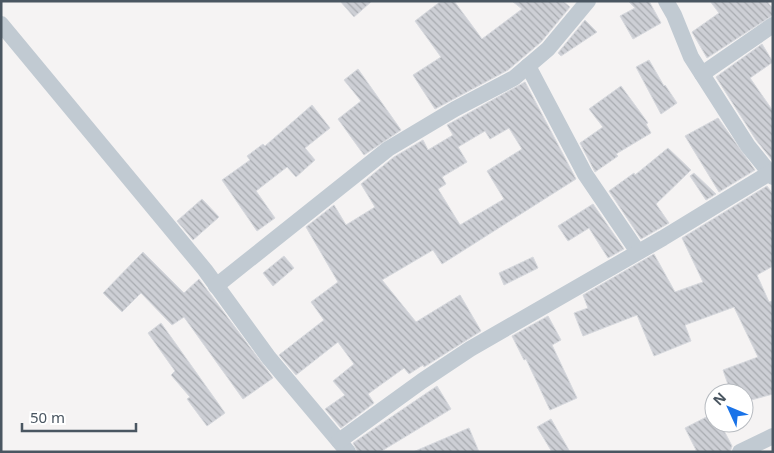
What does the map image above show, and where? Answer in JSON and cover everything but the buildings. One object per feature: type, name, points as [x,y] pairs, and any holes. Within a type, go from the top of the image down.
[{"type":"street","points":[[216,286],[388,149],[455,109],[514,78],[548,49],[588,1]]},
{"type":"street","points":[[1,24],[216,286],[269,358],[344,446],[422,381],[470,349],[772,174],[748,146],[691,57],[666,1]]},
{"type":"street","points":[[702,74],[773,25]]},
{"type":"street","points":[[528,66],[585,174],[638,252]]},
{"type":"street","points":[[740,452],[773,436]]}]
